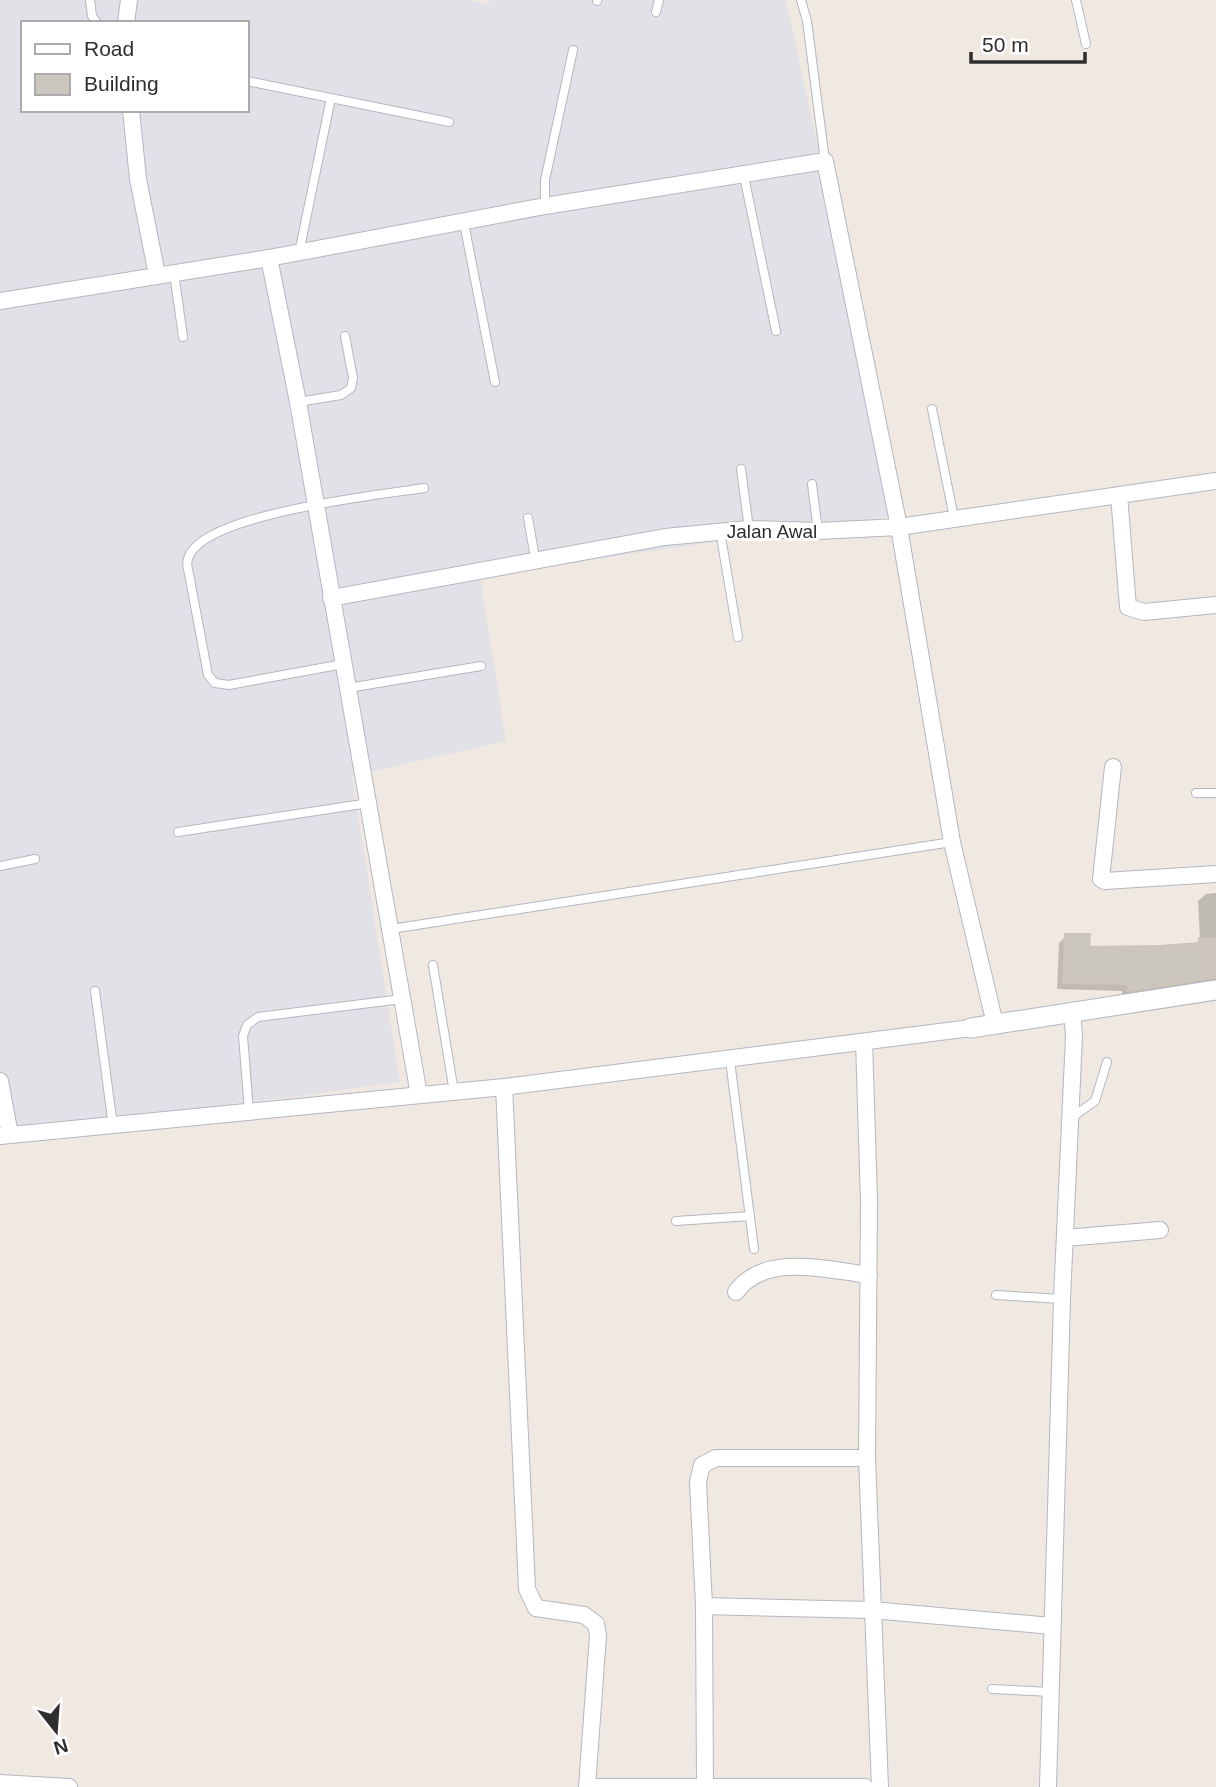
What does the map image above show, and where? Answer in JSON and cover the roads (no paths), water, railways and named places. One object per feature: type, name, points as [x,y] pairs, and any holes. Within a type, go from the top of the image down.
[{"type":"street","points":[[126,21],[129,0]]},
{"type":"street","points":[[131,112],[138,179],[166,274]]},
{"type":"street","points":[[0,301],[299,253],[545,206],[825,161],[899,527],[948,843],[981,1026]]},
{"type":"street","points":[[269,258],[298,402],[314,506],[419,1095]]},
{"type":"street","name":"Jalan Awal","points":[[331,598],[535,558],[720,531],[818,531],[899,527],[1216,481]]},
{"type":"street","points":[[1119,495],[1128,607],[1144,612],[1216,605]]},
{"type":"street","points":[[1113,767],[1101,879],[1105,881],[1216,874]]},
{"type":"street","points":[[0,1081],[5,1135],[504,1087],[981,1026],[1073,1025],[1216,990]]},
{"type":"street","points":[[1048,1787],[1073,1025]]},
{"type":"street","points":[[864,1042],[869,1275],[867,1458],[880,1787]]},
{"type":"street","points":[[504,1087],[527,1589],[536,1608],[584,1615],[596,1624],[598,1635],[587,1787]]},
{"type":"street","points":[[1066,1237],[1160,1230]]},
{"type":"street","points":[[736,1292],[744,1281],[758,1272],[776,1268],[869,1275]]},
{"type":"street","points":[[705,1785],[704,1605],[698,1482],[702,1465],[716,1458],[867,1458]]},
{"type":"street","points":[[704,1605],[872,1610],[1052,1626]]},
{"type":"street","points":[[0,1783],[69,1787]]},
{"type":"street","points":[[596,1787],[864,1787]]},
{"type":"lane","points":[[90,0],[92,16],[96,21]]},
{"type":"lane","points":[[656,12],[659,0]]},
{"type":"lane","points":[[801,0],[807,21],[825,161]]},
{"type":"lane","points":[[1076,0],[1086,44]]},
{"type":"lane","points":[[545,206],[545,180],[573,50]]},
{"type":"lane","points":[[248,81],[449,122]]},
{"type":"lane","points":[[299,253],[331,98]]},
{"type":"lane","points":[[744,176],[776,331]]},
{"type":"lane","points":[[464,223],[495,382]]},
{"type":"lane","points":[[166,274],[183,337]]},
{"type":"lane","points":[[298,402],[341,395],[351,387],[353,378],[345,336]]},
{"type":"lane","points":[[932,409],[954,519]]},
{"type":"lane","points":[[741,469],[749,529]]},
{"type":"lane","points":[[811,484],[818,531]]},
{"type":"lane","points":[[343,664],[229,685],[215,683],[208,675],[188,574],[187,563],[191,551],[210,536],[266,515],[424,488]]},
{"type":"lane","points":[[528,518],[535,558]]},
{"type":"lane","points":[[720,531],[738,637]]},
{"type":"lane","points":[[348,688],[481,666]]},
{"type":"lane","points":[[1196,793],[1216,793]]},
{"type":"lane","points":[[178,832],[369,803]]},
{"type":"lane","points":[[391,929],[948,843]]},
{"type":"lane","points":[[0,866],[35,859]]},
{"type":"lane","points":[[433,965],[454,1092]]},
{"type":"lane","points":[[96,991],[113,1126]]},
{"type":"lane","points":[[250,1113],[243,1036],[247,1025],[258,1017],[402,999]]},
{"type":"lane","points":[[730,1060],[754,1249]]},
{"type":"lane","points":[[1071,1118],[1095,1101],[1107,1062]]},
{"type":"lane","points":[[676,1221],[750,1216]]},
{"type":"lane","points":[[996,1295],[1062,1299]]},
{"type":"lane","points":[[992,1689],[1051,1692]]}]
